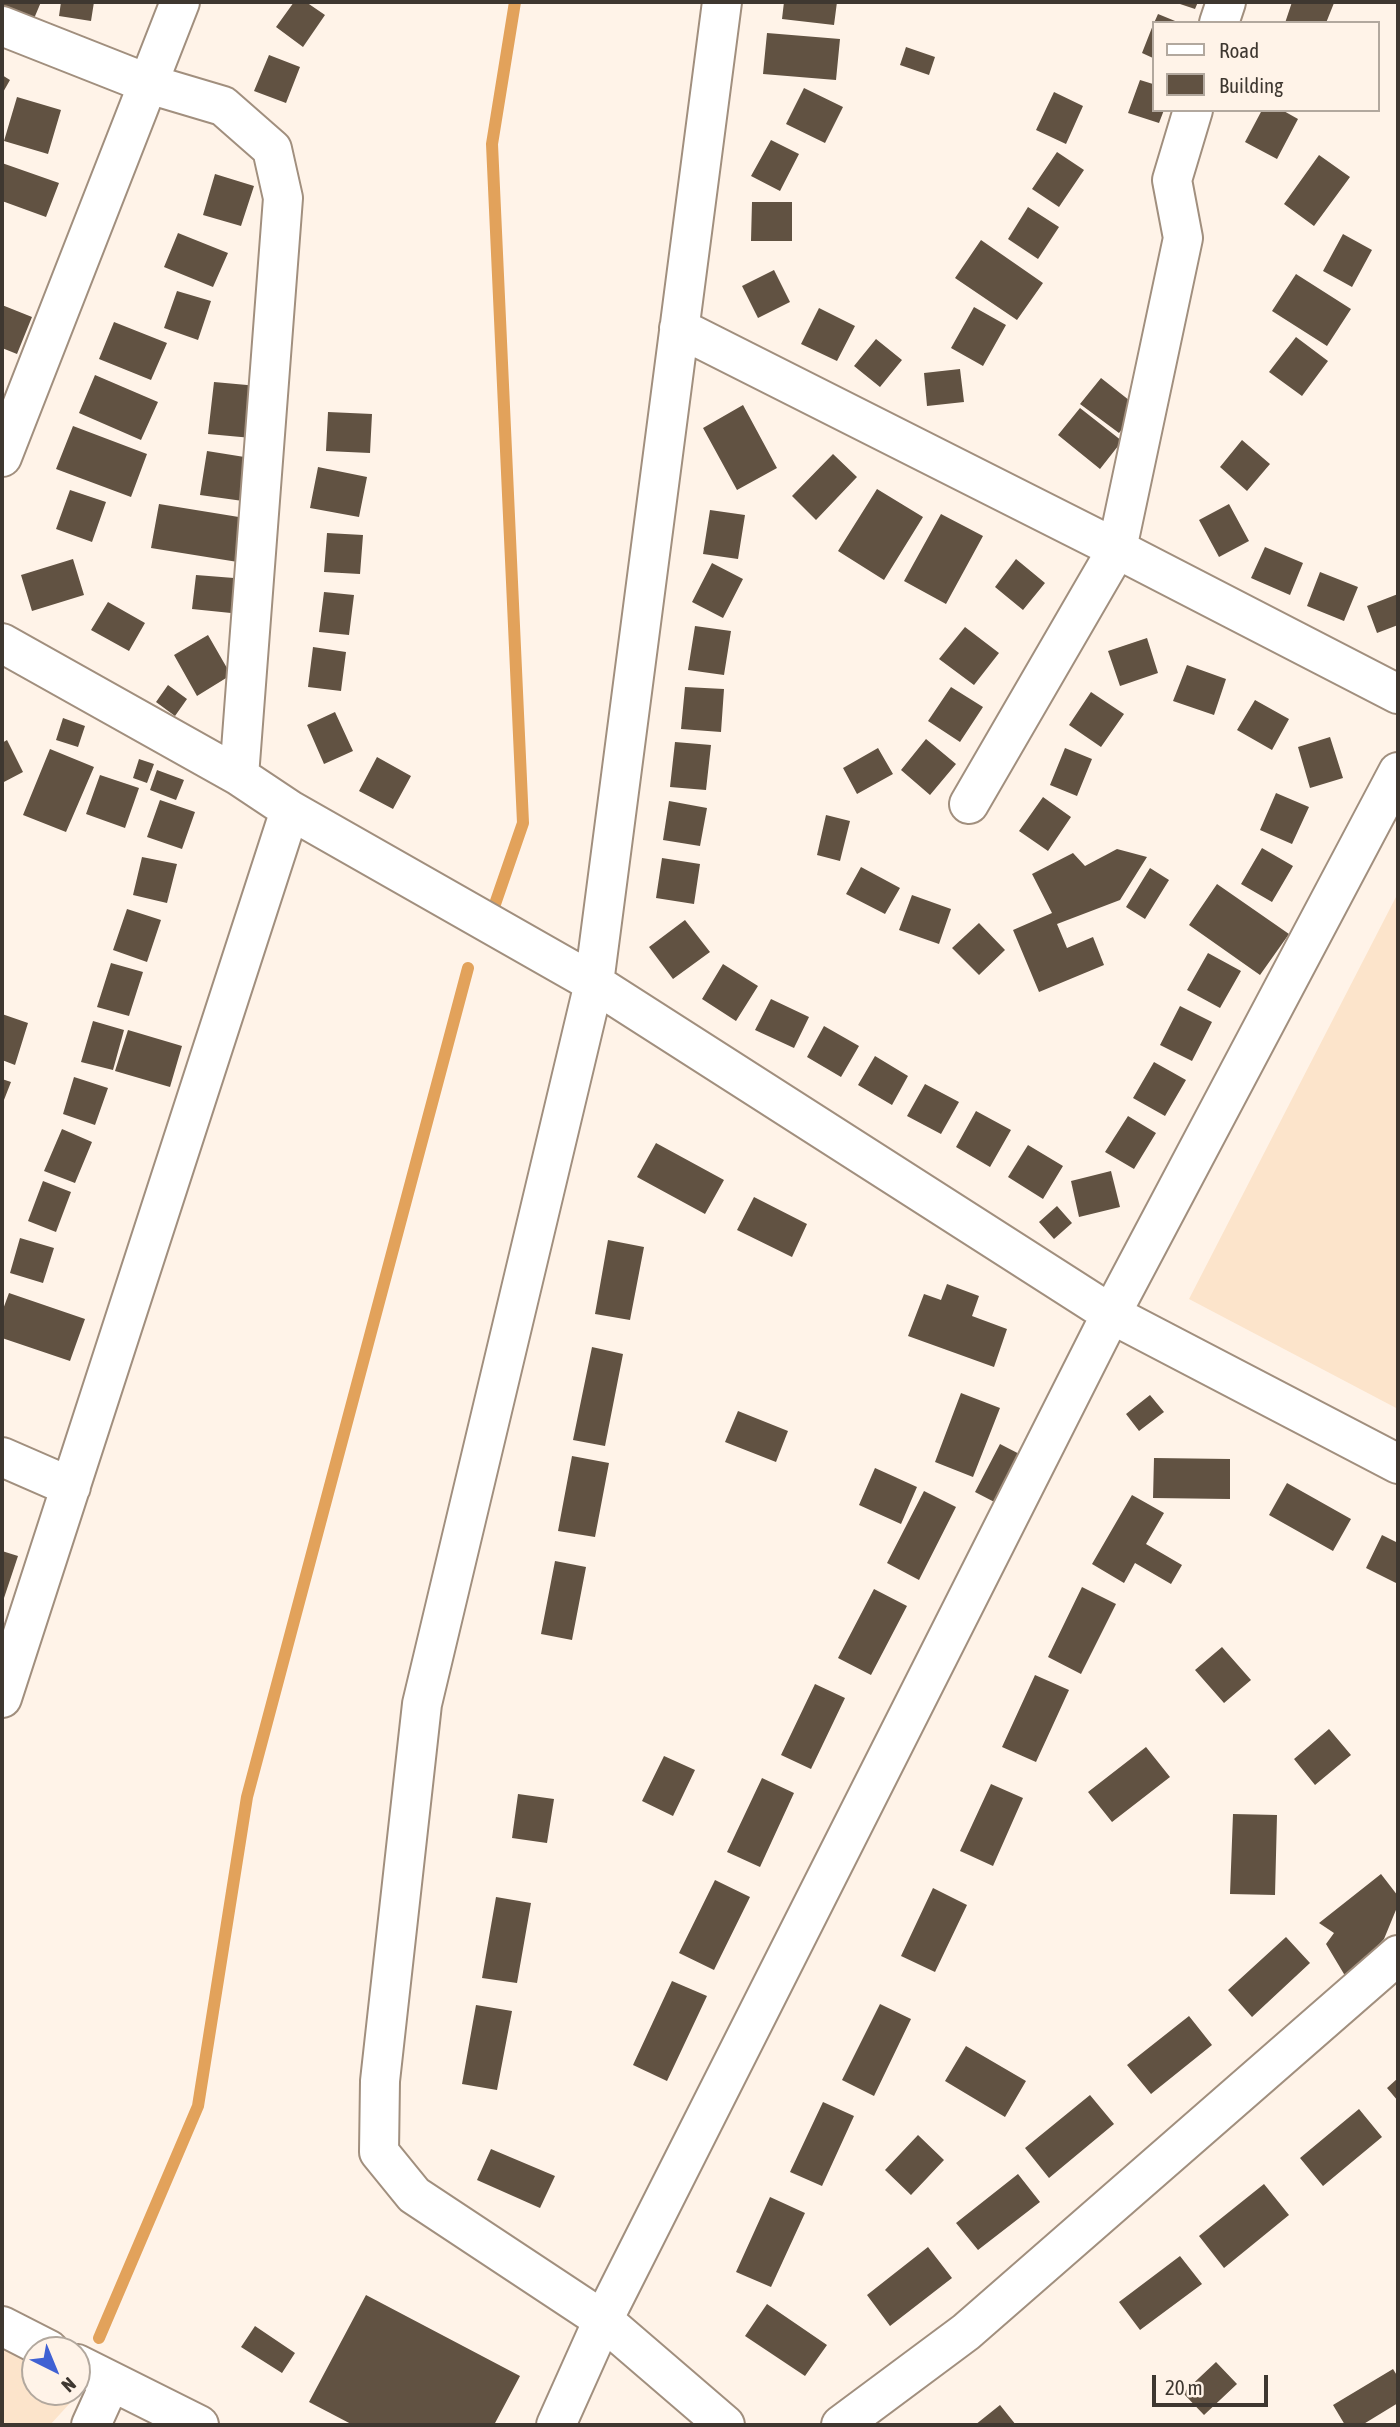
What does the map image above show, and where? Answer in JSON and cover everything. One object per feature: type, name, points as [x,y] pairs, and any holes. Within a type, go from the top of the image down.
[{"type":"street","points":[[2,457],[180,2]]},
{"type":"street","points":[[722,2],[594,983],[422,1704],[380,2081],[379,2152],[414,2195],[603,2320],[725,2425]]},
{"type":"street","points":[[1220,21],[1226,2]]},
{"type":"street","points":[[2,26],[149,84],[223,106],[272,149],[283,198],[239,776]]},
{"type":"street","points":[[969,804],[1117,549],[1183,238],[1172,180],[1192,112]]},
{"type":"street","points":[[679,328],[1398,694]]},
{"type":"street","points":[[2,643],[239,776],[290,810],[594,983],[1111,1314],[1398,1464]]},
{"type":"street","points":[[555,2425],[603,2320],[1111,1314],[1398,772]]},
{"type":"street","points":[[2,1698],[290,810]]},
{"type":"street","points":[[2,1457],[71,1487]]},
{"type":"street","points":[[841,2425],[966,2332],[1398,1955]]},
{"type":"street","points":[[2,2326],[22,2336]]},
{"type":"street","points":[[91,2371],[199,2425]]},
{"type":"street","points":[[91,2371],[199,2425]]},
{"type":"street","points":[[91,2425],[111,2381]]},
{"type":"shaded area","points":[[1398,893],[1398,1409],[1189,1299]]},
{"type":"shaded area","points":[[2,2325],[21,2339],[21,2406],[67,2406],[50,2425],[2,2425]]},
{"type":"shaded area","points":[[91,2363],[102,2368],[91,2380]]},
{"type":"building","points":[[2,2],[41,2],[30,28],[2,17]]},
{"type":"building","points":[[61,2],[94,2],[91,21],[59,16]]},
{"type":"building","points":[[294,2],[306,2],[325,15],[303,47],[276,27]]},
{"type":"building","points":[[784,2],[837,2],[834,25],[782,19]]},
{"type":"building","points":[[1174,2],[1198,2],[1195,9]]},
{"type":"building","points":[[1292,2],[1334,3],[1327,21],[1286,21]]},
{"type":"building","points":[[1158,14],[1175,21],[1155,21]]},
{"type":"building","points":[[1152,28],[1152,58],[1142,53]]},
{"type":"building","points":[[767,33],[840,39],[836,80],[763,74]]},
{"type":"building","points":[[906,47],[935,57],[929,75],[900,65]]},
{"type":"building","points":[[269,55],[300,67],[286,103],[254,91]]},
{"type":"building","points":[[2,75],[10,80],[2,94]]},
{"type":"building","points":[[1140,80],[1152,84],[1152,112],[1163,112],[1159,123],[1128,113]]},
{"type":"building","points":[[804,88],[843,107],[825,143],[786,124]]},
{"type":"building","points":[[1054,92],[1083,106],[1066,144],[1036,130]]},
{"type":"building","points":[[17,97],[61,110],[48,154],[4,141]]},
{"type":"building","points":[[1261,112],[1286,112],[1298,119],[1277,159],[1245,142]]},
{"type":"building","points":[[771,140],[799,154],[780,191],[751,176]]},
{"type":"building","points":[[1057,152],[1084,170],[1059,207],[1032,189]]},
{"type":"building","points":[[1319,155],[1350,177],[1314,226],[1284,204]]},
{"type":"building","points":[[2,163],[59,183],[46,217],[2,201]]},
{"type":"building","points":[[215,174],[254,186],[241,226],[203,215]]},
{"type":"building","points":[[752,202],[792,202],[792,241],[751,241]]},
{"type":"building","points":[[1028,207],[1059,227],[1038,259],[1008,239]]},
{"type":"building","points":[[178,233],[228,253],[213,287],[164,267]]},
{"type":"building","points":[[1343,234],[1372,250],[1352,287],[1323,271]]},
{"type":"building","points":[[981,240],[1043,283],[1017,320],[955,278]]},
{"type":"building","points":[[774,270],[790,302],[758,318],[742,286]]},
{"type":"building","points":[[1296,274],[1351,309],[1327,346],[1272,311]]},
{"type":"building","points":[[177,291],[211,301],[198,340],[164,328]]},
{"type":"building","points":[[2,305],[32,317],[17,354],[2,348]]},
{"type":"building","points":[[974,307],[1006,325],[983,366],[951,348]]},
{"type":"building","points":[[819,308],[855,326],[837,361],[801,344]]},
{"type":"building","points":[[114,322],[167,343],[151,380],[99,359]]},
{"type":"building","points":[[1296,337],[1328,361],[1302,396],[1269,372]]},
{"type":"building","points":[[876,339],[902,360],[880,387],[854,366]]},
{"type":"building","points":[[960,369],[964,402],[927,406],[924,373]]},
{"type":"building","points":[[95,375],[158,402],[141,440],[79,413]]},
{"type":"building","points":[[1101,378],[1139,408],[1119,433],[1080,404]]},
{"type":"building","points":[[214,382],[258,386],[252,438],[208,434]]},
{"type":"building","points":[[743,405],[777,468],[737,490],[703,428]]},
{"type":"building","points":[[1080,408],[1122,441],[1100,469],[1058,435]]},
{"type":"building","points":[[328,412],[372,414],[370,453],[326,451]]},
{"type":"building","points":[[73,426],[147,454],[131,497],[56,469]]},
{"type":"building","points":[[1242,440],[1270,464],[1247,491],[1220,467]]},
{"type":"building","points":[[207,451],[257,459],[250,502],[200,495]]},
{"type":"building","points":[[833,454],[857,477],[816,520],[792,496]]},
{"type":"building","points":[[318,467],[367,477],[359,517],[310,508]]},
{"type":"building","points":[[877,489],[923,517],[884,580],[838,551]]},
{"type":"building","points":[[70,490],[106,502],[92,542],[56,529]]},
{"type":"building","points":[[159,504],[251,519],[244,563],[151,548]]},
{"type":"building","points":[[1229,504],[1249,541],[1219,557],[1199,520]]},
{"type":"building","points":[[710,510],[745,515],[738,559],[703,554]]},
{"type":"building","points":[[941,514],[983,536],[946,604],[904,581]]},
{"type":"building","points":[[327,533],[363,535],[360,574],[324,572]]},
{"type":"building","points":[[1265,547],[1303,563],[1290,595],[1251,578]]},
{"type":"building","points":[[73,559],[84,595],[32,611],[21,575]]},
{"type":"building","points":[[1016,559],[1045,583],[1023,610],[995,587]]},
{"type":"building","points":[[712,563],[743,579],[723,618],[692,602]]},
{"type":"building","points":[[1320,572],[1358,587],[1344,621],[1307,606]]},
{"type":"building","points":[[196,575],[234,578],[231,613],[192,609]]},
{"type":"building","points":[[324,592],[354,595],[349,635],[319,632]]},
{"type":"building","points":[[1398,594],[1398,625],[1377,633],[1367,606]]},
{"type":"building","points":[[108,602],[145,623],[129,651],[91,630]]},
{"type":"building","points":[[695,626],[731,631],[724,675],[688,670]]},
{"type":"building","points":[[965,627],[999,653],[974,685],[939,659]]},
{"type":"building","points":[[208,635],[231,675],[197,696],[174,655]]},
{"type":"building","points":[[1147,638],[1158,673],[1120,686],[1108,651]]},
{"type":"building","points":[[313,647],[346,652],[341,691],[308,687]]},
{"type":"building","points":[[1187,665],[1226,679],[1214,715],[1173,701]]},
{"type":"building","points":[[168,685],[187,699],[175,716],[156,702]]},
{"type":"building","points":[[685,687],[724,689],[721,732],[681,729]]},
{"type":"building","points":[[951,687],[983,707],[960,742],[928,721]]},
{"type":"building","points":[[1091,692],[1124,714],[1101,747],[1069,725]]},
{"type":"building","points":[[1255,700],[1289,719],[1272,750],[1237,730]]},
{"type":"building","points":[[335,712],[353,751],[324,764],[307,725]]},
{"type":"building","points":[[63,718],[85,726],[78,747],[56,740]]},
{"type":"building","points":[[1330,737],[1343,778],[1310,788],[1298,747]]},
{"type":"building","points":[[926,739],[956,764],[930,795],[901,770]]},
{"type":"building","points":[[7,740],[23,772],[2,783],[2,743]]},
{"type":"building","points":[[675,742],[711,745],[706,790],[670,787]]},
{"type":"building","points":[[878,748],[893,774],[857,794],[843,768]]},
{"type":"building","points":[[1065,748],[1092,759],[1077,796],[1050,785]]},
{"type":"building","points":[[50,749],[94,767],[66,832],[23,815]]},
{"type":"building","points":[[377,757],[411,776],[393,809],[359,791]]},
{"type":"building","points":[[139,759],[154,764],[147,783],[133,778]]},
{"type":"building","points":[[157,770],[184,780],[176,800],[150,790]]},
{"type":"building","points":[[100,775],[139,788],[125,828],[86,814]]},
{"type":"building","points":[[1276,793],[1309,807],[1292,844],[1260,830]]},
{"type":"building","points":[[1043,797],[1071,817],[1048,851],[1019,831]]},
{"type":"building","points":[[160,800],[195,812],[182,849],[147,837]]},
{"type":"building","points":[[669,801],[707,808],[700,846],[663,840]]},
{"type":"building","points":[[826,815],[850,821],[840,861],[817,855]]},
{"type":"building","points":[[1262,848],[1293,866],[1272,902],[1241,884]]},
{"type":"building","points":[[1117,849],[1147,857],[1120,900],[1057,924],[1067,948],[1093,937],[1104,965],[1039,992],[1013,930],[1052,913],[1032,874],[1073,853],[1085,866]]},
{"type":"building","points":[[142,857],[177,864],[167,903],[133,895]]},
{"type":"building","points":[[662,858],[700,864],[694,904],[656,898]]},
{"type":"building","points":[[861,867],[900,888],[885,914],[846,894]]},
{"type":"building","points":[[1150,868],[1169,880],[1145,919],[1126,907]]},
{"type":"building","points":[[1217,884],[1289,934],[1260,975],[1189,925]]},
{"type":"building","points":[[912,895],[951,909],[939,944],[899,930]]},
{"type":"building","points":[[127,909],[161,920],[147,962],[113,950]]},
{"type":"building","points":[[685,920],[710,952],[673,979],[649,947]]},
{"type":"building","points":[[979,923],[1005,950],[979,975],[952,948]]},
{"type":"building","points":[[1208,953],[1241,971],[1220,1008],[1187,990]]},
{"type":"building","points":[[111,963],[143,972],[129,1016],[97,1007]]},
{"type":"building","points":[[723,964],[758,986],[736,1021],[702,999]]},
{"type":"building","points":[[771,999],[809,1017],[794,1048],[755,1030]]},
{"type":"building","points":[[1180,1006],[1212,1022],[1192,1061],[1160,1045]]},
{"type":"building","points":[[2,1014],[28,1023],[15,1065],[2,1060]]},
{"type":"building","points":[[93,1021],[124,1030],[113,1070],[81,1062]]},
{"type":"building","points":[[824,1026],[859,1046],[841,1077],[807,1057]]},
{"type":"building","points":[[128,1030],[182,1046],[170,1087],[115,1071]]},
{"type":"building","points":[[875,1056],[908,1076],[892,1105],[858,1085]]},
{"type":"building","points":[[1154,1062],[1186,1080],[1165,1116],[1133,1098]]},
{"type":"building","points":[[74,1077],[108,1088],[95,1125],[63,1114]]},
{"type":"building","points":[[2,1079],[11,1082],[2,1105]]},
{"type":"building","points":[[925,1084],[959,1102],[941,1134],[907,1116]]},
{"type":"building","points":[[976,1111],[1011,1130],[990,1167],[956,1147]]},
{"type":"building","points":[[1128,1116],[1156,1133],[1134,1169],[1105,1152]]},
{"type":"building","points":[[62,1129],[92,1142],[75,1183],[44,1171]]},
{"type":"building","points":[[656,1143],[724,1180],[705,1214],[637,1177]]},
{"type":"building","points":[[1028,1145],[1063,1166],[1043,1199],[1008,1177]]},
{"type":"building","points":[[1111,1171],[1120,1207],[1079,1217],[1071,1181]]},
{"type":"building","points":[[43,1181],[71,1192],[56,1232],[28,1221]]},
{"type":"building","points":[[754,1197],[807,1224],[792,1257],[737,1230]]},
{"type":"building","points":[[1057,1206],[1072,1223],[1054,1239],[1039,1222]]},
{"type":"building","points":[[20,1238],[54,1248],[43,1283],[10,1273]]},
{"type":"building","points":[[608,1240],[644,1247],[630,1320],[595,1314]]},
{"type":"building","points":[[947,1284],[979,1296],[972,1316],[1007,1329],[994,1367],[908,1336],[924,1294],[941,1300]]},
{"type":"building","points":[[9,1293],[85,1319],[70,1361],[2,1338],[2,1312]]},
{"type":"building","points":[[592,1347],[623,1354],[605,1446],[573,1440]]},
{"type":"building","points":[[961,1393],[1000,1408],[973,1477],[935,1462]]},
{"type":"building","points":[[1150,1395],[1164,1412],[1139,1431],[1126,1414]]},
{"type":"building","points":[[738,1411],[788,1431],[776,1462],[725,1442]]},
{"type":"building","points":[[1000,1444],[1031,1460],[1006,1508],[975,1492]]},
{"type":"building","points":[[572,1456],[609,1463],[595,1537],[558,1531]]},
{"type":"building","points":[[1154,1458],[1230,1459],[1230,1499],[1153,1498]]},
{"type":"building","points":[[875,1468],[917,1487],[901,1524],[859,1505]]},
{"type":"building","points":[[1287,1483],[1351,1519],[1333,1551],[1269,1515]]},
{"type":"building","points":[[924,1491],[956,1507],[919,1580],[887,1563]]},
{"type":"building","points":[[1132,1495],[1164,1513],[1146,1544],[1182,1565],[1171,1584],[1135,1563],[1124,1583],[1092,1564]]},
{"type":"building","points":[[1382,1535],[1398,1543],[1398,1584],[1366,1568]]},
{"type":"building","points":[[2,1551],[18,1556],[2,1604]]},
{"type":"building","points":[[555,1561],[586,1567],[572,1640],[541,1634]]},
{"type":"building","points":[[1082,1587],[1116,1604],[1081,1674],[1048,1657]]},
{"type":"building","points":[[874,1589],[907,1606],[871,1675],[838,1658]]},
{"type":"building","points":[[1222,1647],[1251,1680],[1224,1703],[1195,1670]]},
{"type":"building","points":[[1035,1675],[1069,1690],[1036,1762],[1002,1747]]},
{"type":"building","points":[[815,1684],[845,1698],[811,1769],[781,1755]]},
{"type":"building","points":[[1329,1729],[1351,1755],[1315,1785],[1294,1759]]},
{"type":"building","points":[[1146,1747],[1170,1777],[1112,1822],[1088,1792]]},
{"type":"building","points":[[664,1756],[695,1770],[673,1816],[642,1801]]},
{"type":"building","points":[[762,1778],[794,1793],[760,1867],[727,1852]]},
{"type":"building","points":[[991,1784],[1023,1798],[993,1866],[960,1851]]},
{"type":"building","points":[[518,1794],[554,1799],[547,1843],[512,1838]]},
{"type":"building","points":[[1233,1814],[1277,1815],[1275,1895],[1230,1894]]},
{"type":"building","points":[[1381,1874],[1398,1896],[1398,1905],[1384,1939],[1347,1979],[1326,1944],[1334,1933],[1319,1923]]},
{"type":"building","points":[[715,1880],[750,1897],[714,1970],[679,1953]]},
{"type":"building","points":[[933,1888],[967,1905],[935,1972],[901,1956]]},
{"type":"building","points":[[496,1897],[531,1903],[517,1983],[482,1978]]},
{"type":"building","points":[[1286,1937],[1310,1963],[1252,2017],[1228,1990]]},
{"type":"building","points":[[672,1981],[707,1996],[667,2081],[633,2065]]},
{"type":"building","points":[[880,2004],[911,2019],[874,2096],[842,2080]]},
{"type":"building","points":[[476,2005],[512,2011],[497,2090],[462,2084]]},
{"type":"building","points":[[1189,2016],[1212,2045],[1151,2094],[1127,2065]]},
{"type":"building","points":[[966,2046],[1026,2081],[1005,2117],[945,2081]]},
{"type":"building","points":[[1398,2078],[1398,2101],[1387,2088]]},
{"type":"building","points":[[1090,2095],[1114,2124],[1049,2178],[1025,2148]]},
{"type":"building","points":[[823,2102],[854,2116],[822,2186],[790,2172]]},
{"type":"building","points":[[1359,2109],[1382,2137],[1323,2186],[1300,2158]]},
{"type":"building","points":[[918,2135],[944,2160],[911,2195],[885,2170]]},
{"type":"building","points":[[491,2149],[555,2176],[540,2208],[477,2180]]},
{"type":"building","points":[[1018,2174],[1040,2202],[978,2250],[956,2223]]},
{"type":"building","points":[[1264,2184],[1289,2215],[1224,2268],[1199,2236]]},
{"type":"building","points":[[770,2197],[805,2213],[771,2287],[736,2272]]},
{"type":"building","points":[[928,2247],[952,2278],[890,2326],[867,2295]]},
{"type":"building","points":[[1180,2256],[1202,2284],[1140,2330],[1119,2302]]},
{"type":"building","points":[[366,2295],[520,2376],[494,2425],[353,2425],[309,2402]]},
{"type":"building","points":[[767,2304],[827,2345],[805,2376],[745,2336]]},
{"type":"building","points":[[255,2326],[295,2353],[282,2373],[241,2347]]},
{"type":"building","points":[[1216,2362],[1237,2384],[1204,2415],[1183,2393]]},
{"type":"building","points":[[1393,2369],[1398,2377],[1398,2403],[1362,2425],[1345,2425],[1333,2405]]},
{"type":"building","points":[[1000,2405],[1016,2425],[975,2425]]},
{"type":"waterway","points":[[494,907],[523,823],[492,144],[515,2]]},
{"type":"waterway","points":[[99,2338],[198,2106],[247,1797],[468,968]]}]
